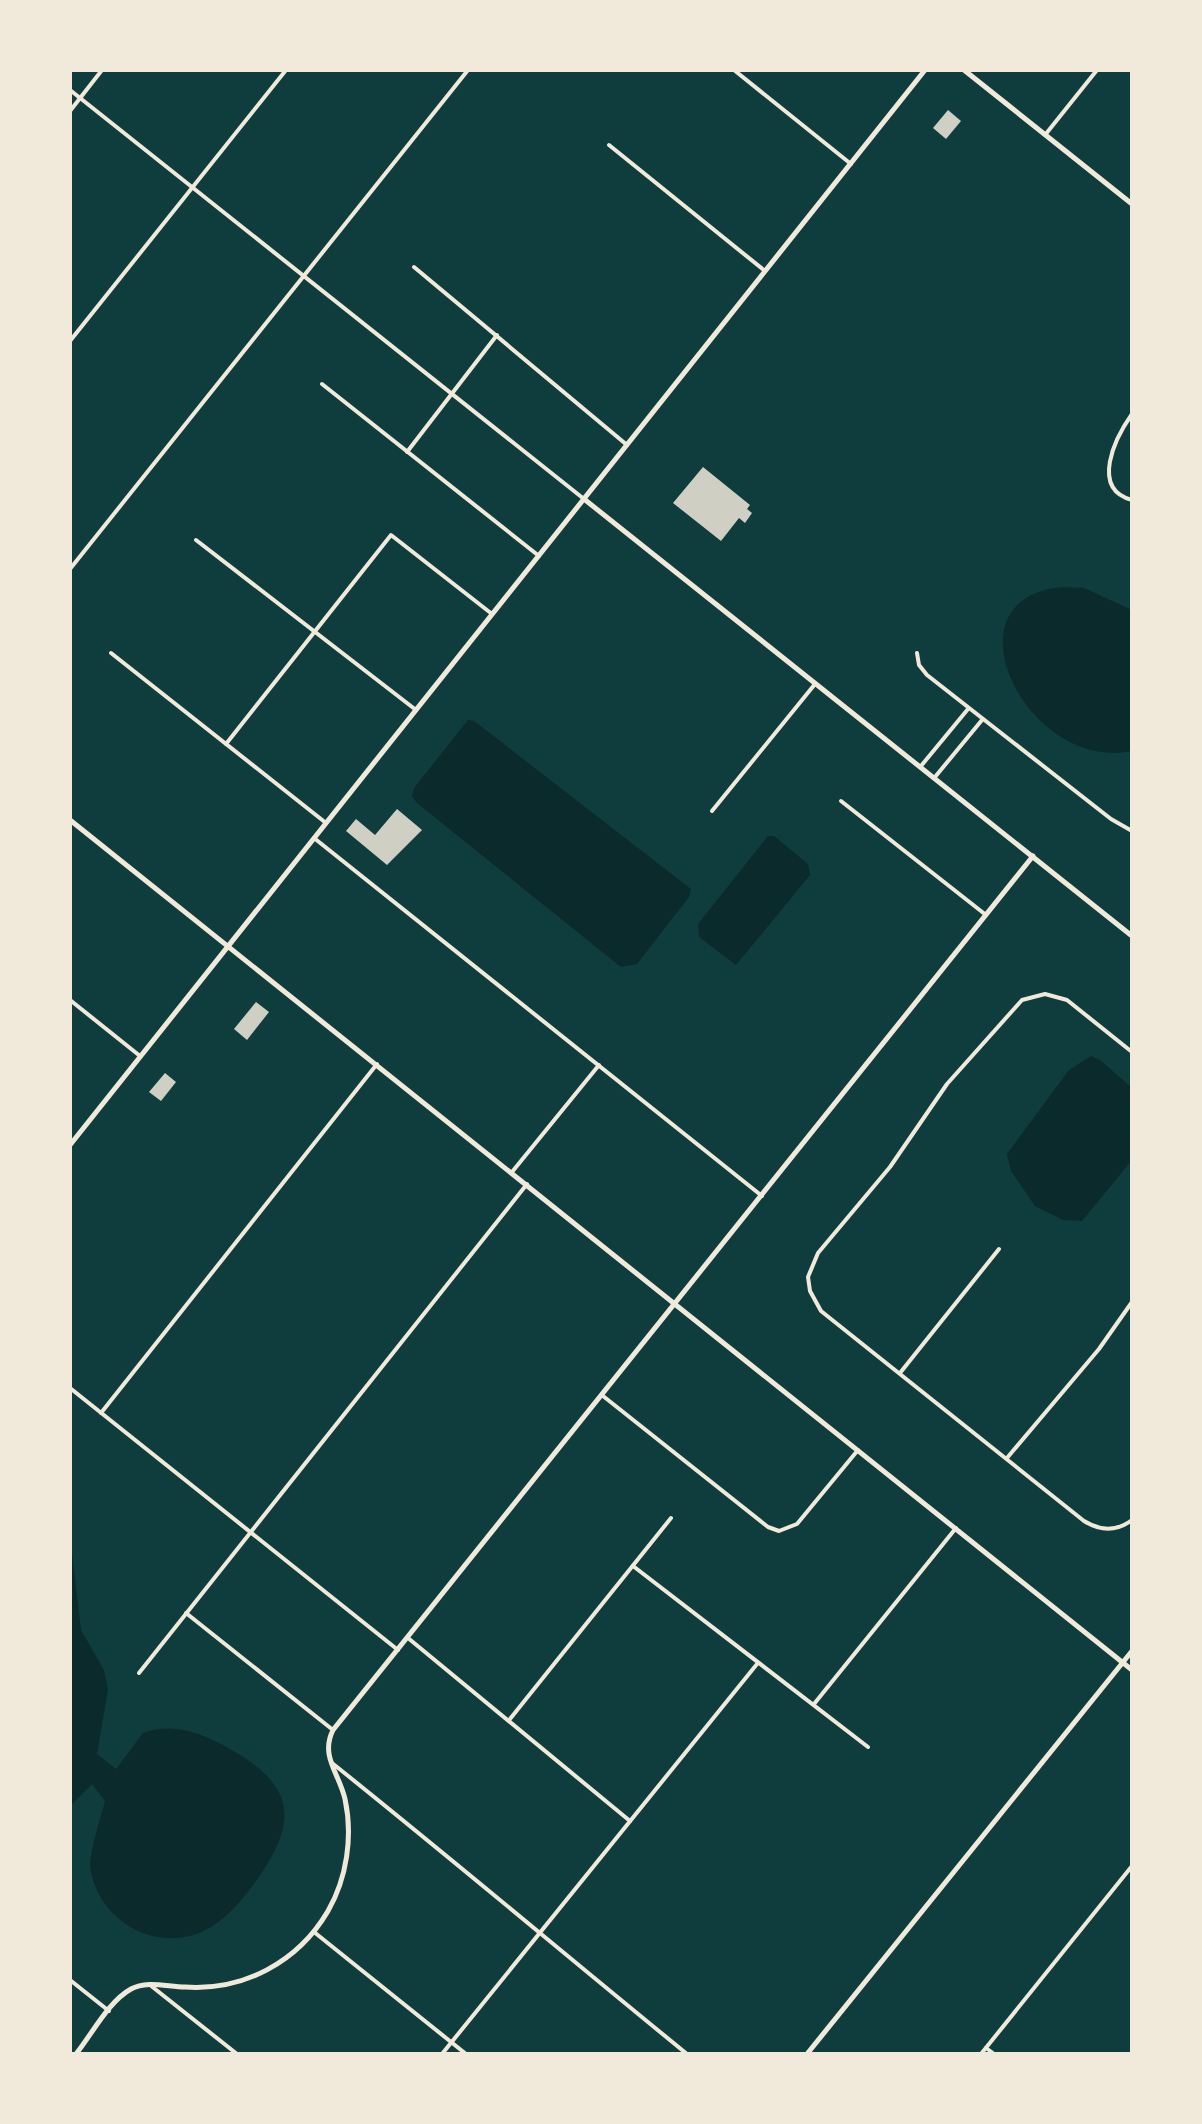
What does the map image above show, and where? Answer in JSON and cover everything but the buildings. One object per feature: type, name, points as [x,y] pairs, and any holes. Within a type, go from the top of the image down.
[{"type":"street","points":[[70,111],[102,70]]},
{"type":"street","points":[[70,341],[286,70]]},
{"type":"street","points":[[70,569],[468,70]]},
{"type":"street","points":[[734,70],[851,164]]},
{"type":"street","points":[[70,1145],[925,70]]},
{"type":"street","points":[[964,70],[1132,204]]},
{"type":"street","points":[[1045,135],[1097,70]]},
{"type":"street","points":[[70,90],[1132,936]]},
{"type":"street","points":[[609,145],[765,271]]},
{"type":"street","points":[[414,267],[627,445]]},
{"type":"street","points":[[407,452],[497,335]]},
{"type":"street","points":[[322,384],[539,556]]},
{"type":"street","points":[[1132,414],[1118,437],[1108,480],[1113,490],[1132,500]]},
{"type":"street","points":[[226,744],[391,535],[492,614]]},
{"type":"street","points":[[196,540],[416,710]]},
{"type":"street","points":[[111,653],[326,823]]},
{"type":"street","points":[[917,653],[927,675],[968,709],[1111,819],[1132,831]]},
{"type":"street","points":[[712,811],[815,684]]},
{"type":"street","points":[[921,766],[968,709]]},
{"type":"street","points":[[935,777],[982,720]]},
{"type":"street","points":[[841,801],[986,915]]},
{"type":"street","points":[[70,820],[1132,1670]]},
{"type":"street","points":[[314,838],[762,1196]]},
{"type":"street","points":[[76,2054],[128,1991],[150,1985],[208,1988],[237,1983],[271,1969],[314,1932],[330,1908],[348,1850],[344,1796],[330,1762],[328,1740],[333,1730],[1033,856]]},
{"type":"street","points":[[1132,1052],[1067,1000],[1045,994],[1022,1000],[947,1084],[890,1167],[818,1253],[808,1277],[815,1302],[1094,1527],[1118,1528],[1132,1520]]},
{"type":"street","points":[[70,1000],[141,1057]]},
{"type":"street","points":[[101,1413],[377,1064]]},
{"type":"street","points":[[512,1172],[599,1065]]},
{"type":"street","points":[[139,1673],[527,1184]]},
{"type":"street","points":[[900,1373],[999,1249]]},
{"type":"street","points":[[1007,1458],[1099,1349],[1132,1302]]},
{"type":"street","points":[[70,1388],[398,1650]]},
{"type":"street","points":[[603,1396],[768,1527],[779,1531],[797,1524],[858,1450]]},
{"type":"street","points":[[510,1719],[671,1518]]},
{"type":"street","points":[[814,1704],[956,1528]]},
{"type":"street","points":[[633,1566],[868,1747]]},
{"type":"street","points":[[186,1613],[333,1730]]},
{"type":"street","points":[[408,1638],[630,1821]]},
{"type":"street","points":[[807,2054],[1132,1651]]},
{"type":"street","points":[[442,2054],[757,1664]]},
{"type":"street","points":[[330,1762],[504,1901],[539,1934],[687,2054]]},
{"type":"street","points":[[981,2054],[1132,1866]]},
{"type":"street","points":[[314,1932],[466,2054]]},
{"type":"street","points":[[70,1980],[109,2012]]},
{"type":"street","points":[[150,1985],[237,2054]]},
{"type":"street","points":[[986,2048],[994,2054]]},
{"type":"water","points":[[1063,587],[1084,588],[1132,610],[1132,751],[1094,751],[1060,736],[1032,711],[1012,681],[1003,649],[1007,620],[1026,598]]},
{"type":"water","points":[[468,720],[474,721],[691,889],[689,897],[637,964],[621,967],[412,796],[414,788]]},
{"type":"water","points":[[768,836],[774,836],[808,864],[810,875],[736,965],[699,937],[698,924]]},
{"type":"water","points":[[1091,1056],[1132,1088],[1132,1160],[1082,1221],[1063,1220],[1035,1206],[1011,1171],[1007,1154],[1069,1070]]},
{"type":"water","points":[[70,1536],[81,1630],[104,1670],[108,1689],[97,1754],[116,1769],[143,1733],[168,1728],[193,1732],[229,1748],[259,1769],[281,1797],[283,1828],[278,1845],[256,1881],[219,1922],[186,1937],[150,1935],[118,1918],[106,1905],[97,1890],[90,1865],[105,1801],[92,1784],[70,1806]]}]
